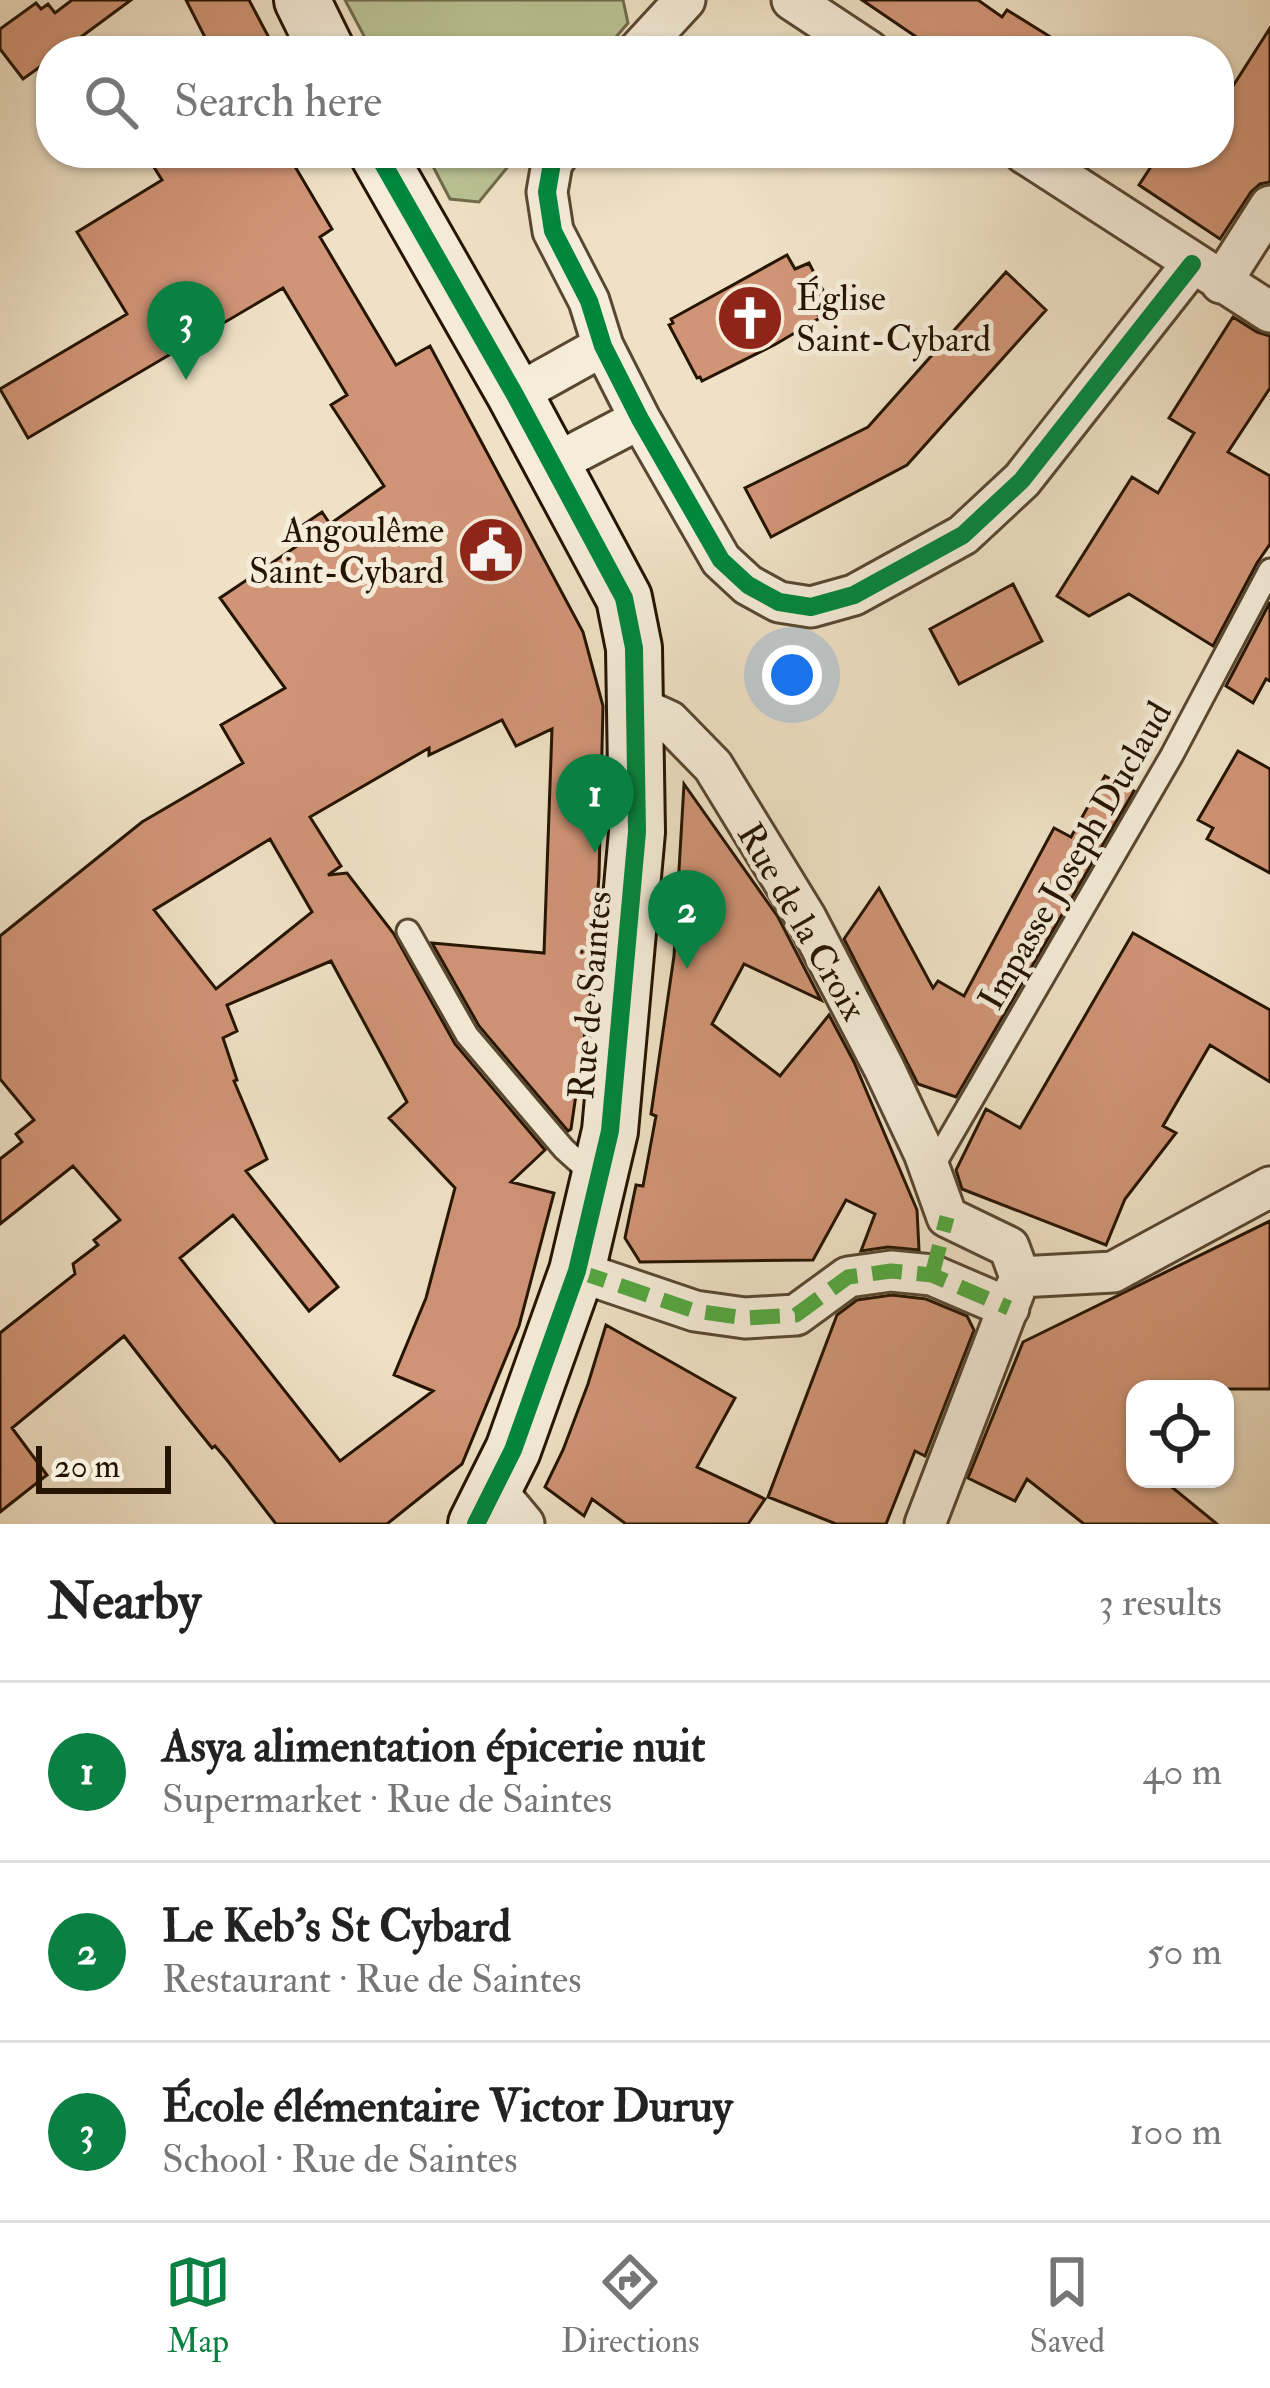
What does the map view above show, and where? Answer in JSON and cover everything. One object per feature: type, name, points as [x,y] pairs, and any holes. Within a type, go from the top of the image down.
[{"type":"main road","name":"Rue de Saintes","points":[[386,168],[623,598],[634,648],[637,832],[610,1131],[577,1271],[489,1517]]},
{"type":"street","points":[[792,0],[846,36]]},
{"type":"street","points":[[651,36],[679,2]]},
{"type":"street","points":[[553,168],[548,192],[553,231],[589,301],[603,346],[721,560],[748,585],[779,602],[812,607],[854,595],[963,535],[1022,480],[1270,206]]},
{"type":"street","points":[[1047,168],[1270,312]]},
{"type":"street","points":[[515,395],[603,346]]},
{"type":"street","points":[[552,465],[640,418]]},
{"type":"street","name":"Rue de la Croix","points":[[634,705],[669,721],[712,766],[806,918],[884,1068],[931,1170],[946,1217]]},
{"type":"street","points":[[577,1271],[695,1311],[745,1318],[796,1315],[848,1277],[891,1270],[1014,1292],[1113,1272],[1270,1187]]},
{"type":"street","points":[[925,1524],[1014,1292],[1009,1247],[946,1217],[932,1275]]},
{"type":"lane","name":"Impasse Joseph Duclaud","points":[[931,1170],[1172,755],[1270,570]]},
{"type":"lane","points":[[408,931],[467,1034],[564,1149],[599,1181]]},
{"type":"green space","points":[[345,0],[623,0],[628,23],[617,36],[364,36]]},
{"type":"green space","points":[[434,168],[507,168],[479,202],[450,199]]},
{"type":"building","points":[[72,0],[131,0],[82,36],[36,36],[36,70],[23,79],[0,49],[0,29],[36,3],[41,9],[48,4],[55,13]]},
{"type":"building","points":[[186,0],[249,0],[268,36],[204,36]]},
{"type":"building","points":[[862,0],[978,0],[1002,17],[1007,10],[1049,36],[915,36]]},
{"type":"building","points":[[1270,28],[1270,182],[1251,192],[1220,239],[1139,185],[1150,168],[1234,168],[1234,84]]},
{"type":"building","points":[[154,168],[296,168],[332,229],[320,237],[396,365],[430,346],[583,632],[603,706],[590,998],[568,1131],[479,1026],[432,943],[544,953],[552,729],[516,746],[502,720],[429,755],[429,748],[310,817],[341,866],[328,875],[347,873],[394,934],[455,1044],[545,1150],[511,1182],[554,1193],[519,1326],[462,1464],[387,1524],[276,1524],[124,1336],[12,1428],[47,1475],[0,1512],[0,1333],[75,1274],[73,1264],[120,1220],[73,1166],[0,1224],[0,1159],[22,1142],[16,1134],[34,1120],[0,1079],[0,936],[142,822],[243,763],[221,725],[285,688],[220,598],[297,546],[288,535],[322,512],[330,524],[384,486],[331,405],[347,395],[283,288],[28,438],[0,389],[127,314],[77,232],[162,180]],"holes":[[[270,839],[312,912],[216,989],[154,910]],[[331,961],[407,1102],[389,1118],[455,1188],[426,1298],[394,1375],[433,1391],[340,1461],[180,1258],[233,1215],[309,1311],[338,1287],[246,1171],[267,1159],[234,1081],[223,1038],[237,1031],[227,1005]]]},
{"type":"building","name":"Église Saint-Cybard","points":[[787,255],[795,269],[809,263],[831,306],[817,313],[820,318],[776,344],[702,381],[697,378],[669,325],[671,319]]},
{"type":"building","points":[[1006,272],[1046,310],[907,465],[771,537],[745,488],[868,427]]},
{"type":"building","points":[[1233,317],[1270,336],[1270,388],[1228,452],[1270,476],[1270,544],[1213,646],[1129,594],[1089,616],[1057,596],[1132,477],[1158,493],[1194,433],[1169,418]]},
{"type":"building","points":[[1013,584],[1042,641],[959,684],[930,629]]},
{"type":"building","points":[[1270,602],[1270,681],[1266,679],[1253,703],[1226,686]]},
{"type":"building","points":[[1238,751],[1270,769],[1270,873],[1207,839],[1213,828],[1198,820]]},
{"type":"building","points":[[1105,776],[1134,791],[956,1097],[918,1084],[844,939],[879,888],[933,988],[938,981],[964,996],[1054,828],[1071,837]]},
{"type":"building","points":[[684,784],[778,917],[821,1000],[744,964],[712,1024],[780,1076],[829,1015],[917,1210],[919,1250],[861,1251],[875,1214],[846,1200],[813,1260],[640,1262],[625,1238],[636,1185],[643,1186],[656,1116],[651,1114],[674,956]]},
{"type":"building","points":[[1133,933],[1270,1010],[1270,1082],[1210,1045],[1163,1126],[1176,1133],[1125,1199],[1106,1245],[962,1189],[956,1170],[986,1109],[1020,1128]]},
{"type":"building","points":[[1270,1221],[1270,1389],[1234,1389],[1234,1380],[1126,1380],[1126,1488],[1173,1488],[1217,1524],[1084,1524],[1027,1479],[1015,1501],[968,1478],[1023,1342]]},
{"type":"building","points":[[892,1295],[926,1299],[967,1316],[974,1330],[925,1456],[915,1451],[886,1524],[836,1524],[768,1497],[837,1315],[857,1300]]},
{"type":"building","points":[[606,1325],[735,1398],[697,1467],[765,1499],[748,1524],[626,1524],[592,1499],[584,1516],[545,1487],[588,1384]]},
{"type":"marked path","points":[[932,1275],[947,1217]]},
{"type":"marked path","points":[[577,1271],[695,1311],[745,1318],[796,1315],[848,1277],[891,1271],[932,1275],[1009,1308]]},
{"type":"cycle path","points":[[386,168],[624,598],[634,648],[637,832],[610,1131],[577,1271],[513,1450],[476,1524]]},
{"type":"cycle path","points":[[551,168],[547,192],[553,231],[640,419],[721,560],[748,585],[779,602],[811,607],[854,595],[963,535],[1022,480],[1192,264]]},
{"type":"place","name":"Église Saint-Cybard","points":[[750,318]]},
{"type":"place","name":"École élémentaire Victor Duruy","points":[[186,380]]},
{"type":"place","name":"Angoulême Saint-Cybard","points":[[491,550]]},
{"type":"place","name":"Asya alimentation épicerie nuit","points":[[595,853]]},
{"type":"place","name":"Le Keb's St Cybard","points":[[687,969]]}]
